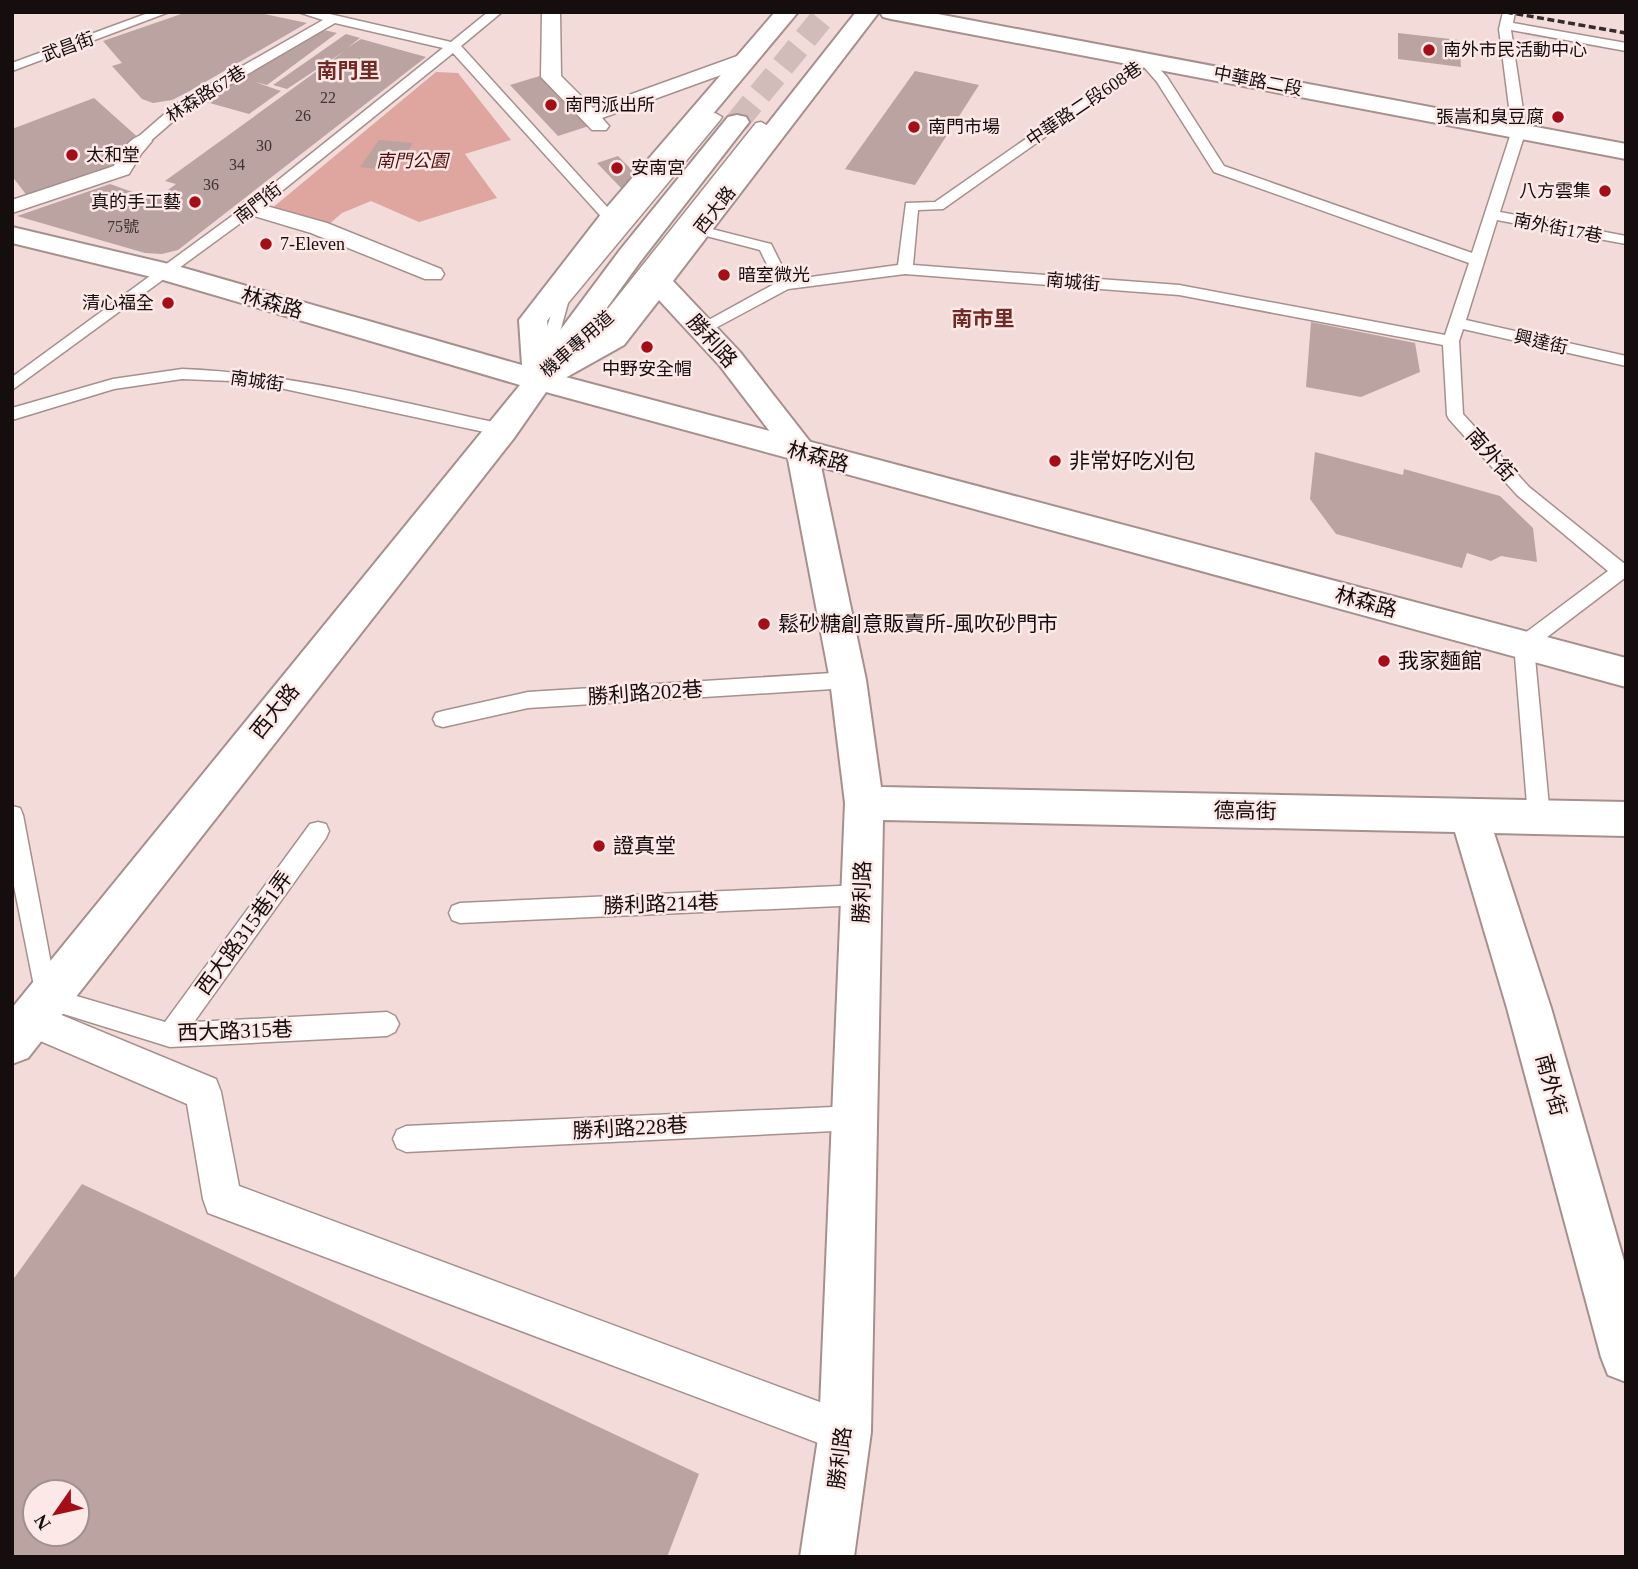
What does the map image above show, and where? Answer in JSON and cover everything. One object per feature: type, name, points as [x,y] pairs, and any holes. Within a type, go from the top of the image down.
[{"type":"street","points":[[551,12],[551,77],[594,121],[747,59]]},
{"type":"street","points":[[538,380],[533,320],[611,219],[787,12]]},
{"type":"street","name":"西大路","points":[[538,380],[614,338],[868,12]]},
{"type":"street","name":"中華路二段","points":[[891,12],[1626,152]]},
{"type":"street","name":"西大路","points":[[30,1020],[503,430],[630,256],[738,122]]},
{"type":"street","name":"林森路67巷","points":[[12,207],[122,170],[132,151],[142,141]]},
{"type":"street","points":[[252,208],[319,228],[433,274]]},
{"type":"street","name":"林森路","points":[[12,235],[167,272],[538,380],[1626,673]]},
{"type":"street","name":"勝利路","points":[[659,283],[730,359],[802,452],[848,680],[864,803],[845,1432],[827,1557]]},
{"type":"street","name":"德高街","points":[[864,803],[1626,819]]},
{"type":"street","name":"南外街","points":[[1469,815],[1529,1008],[1626,1357]]},
{"type":"street","points":[[30,1020],[204,1092],[222,1199],[845,1432]]},
{"type":"lane","name":"武昌街","points":[[12,66],[163,12]]},
{"type":"lane","points":[[304,12],[455,47],[611,219]]},
{"type":"lane","name":"南門街","points":[[12,385],[252,208],[496,12]]},
{"type":"lane","name":"林森路67巷","points":[[142,141],[181,107],[333,19]]},
{"type":"lane","points":[[1507,19],[1626,47]]},
{"type":"lane","name":"南外街","points":[[1507,19],[1519,130],[1451,341],[1455,415],[1523,491],[1623,571],[1524,644]]},
{"type":"lane","name":"中華路二段608巷","points":[[905,269],[911,206],[939,206],[1144,60],[1162,80],[1219,169],[1476,260]]},
{"type":"lane","name":"南外街17巷","points":[[1491,215],[1626,240]]},
{"type":"lane","points":[[700,230],[766,247],[784,285]]},
{"type":"lane","name":"南城街","points":[[702,328],[784,285],[905,269],[1179,290],[1451,341]]},
{"type":"lane","name":"興達街","points":[[1456,323],[1626,361]]},
{"type":"lane","name":"南城街","points":[[12,414],[113,384],[182,374],[232,376],[280,383],[503,430]]},
{"type":"lane","points":[[1524,644],[1539,817]]},
{"type":"lane","name":"勝利路202巷","points":[[443,719],[528,700],[848,680]]},
{"type":"lane","points":[[12,815],[30,1020]]},
{"type":"lane","name":"西大路315巷1弄","points":[[170,1035],[318,831]]},
{"type":"lane","name":"勝利路214巷","points":[[460,913],[861,895]]},
{"type":"lane","name":"西大路315巷","points":[[30,1020],[170,1035],[387,1024]]},
{"type":"lane","name":"勝利路228巷","points":[[406,1139],[855,1118]]},
{"type":"green space","name":"南門公園","points":[[436,72],[458,73],[511,140],[465,154],[497,198],[419,222],[371,201],[342,213],[327,226],[271,209]]},
{"type":"building","points":[[187,12],[255,12],[307,23],[172,100],[153,103],[142,99],[112,66],[122,63],[103,41]]},
{"type":"building","points":[[319,29],[337,33],[267,85],[255,82],[281,91],[249,114],[199,100]]},
{"type":"building","name":"南外市民活動中心","points":[[1398,33],[1459,40],[1461,67],[1398,59]]},
{"type":"building","points":[[346,34],[360,38],[347,48],[361,39],[426,57],[178,250],[162,254],[145,253],[17,216],[110,184],[155,200],[176,184],[165,181],[346,50],[287,89],[273,85]]},
{"type":"building","name":"南門市場","points":[[915,71],[979,85],[915,185],[845,169]]},
{"type":"building","name":"南門派出所","points":[[543,75],[592,125],[558,136],[510,85]]},
{"type":"building","name":"太和堂","points":[[94,98],[142,141],[122,170],[31,201],[12,176],[12,129]]},
{"type":"building","points":[[379,140],[413,143],[395,171],[360,167]]},
{"type":"building","name":"安南宮","points":[[618,156],[636,174],[623,190],[597,163]]},
{"type":"building","points":[[1311,322],[1415,343],[1420,372],[1361,397],[1306,387]]},
{"type":"building","points":[[1315,452],[1403,475],[1404,469],[1500,496],[1533,528],[1537,562],[1501,556],[1491,561],[1467,553],[1462,568],[1336,534],[1310,499]]},
{"type":"building","points":[[82,1184],[699,1474],[667,1557],[12,1557],[12,1281]]},
{"type":"tunnel","points":[[737,122],[827,12]]},
{"type":"railway","points":[[1506,12],[1626,33]]},
{"type":"place","name":"南外市民活動中心","points":[[1429,50]]},
{"type":"place","name":"南門派出所","points":[[551,105]]},
{"type":"place","name":"張嵩和臭豆腐","points":[[1558,117]]},
{"type":"place","name":"南門市場","points":[[914,127]]},
{"type":"place","name":"太和堂","points":[[72,155]]},
{"type":"place","name":"安南宮","points":[[617,168]]},
{"type":"place","name":"八方雲集","points":[[1605,191]]},
{"type":"place","name":"真的手工藝","points":[[195,202]]},
{"type":"place","name":"7-Eleven","points":[[266,244]]},
{"type":"place","name":"暗室微光","points":[[724,275]]},
{"type":"place","name":"清心福全","points":[[168,303]]},
{"type":"place","name":"中野安全帽","points":[[647,347]]},
{"type":"place","name":"非常好吃刈包","points":[[1055,461]]},
{"type":"place","name":"鬆砂糖創意販賣所-風吹砂門市","points":[[764,624]]},
{"type":"place","name":"我家麵館","points":[[1384,661]]},
{"type":"place","name":"證真堂","points":[[599,846]]},
{"type":"district","name":"南門里","points":[[348,71]]},
{"type":"district","name":"南市里","points":[[983,319]]}]
